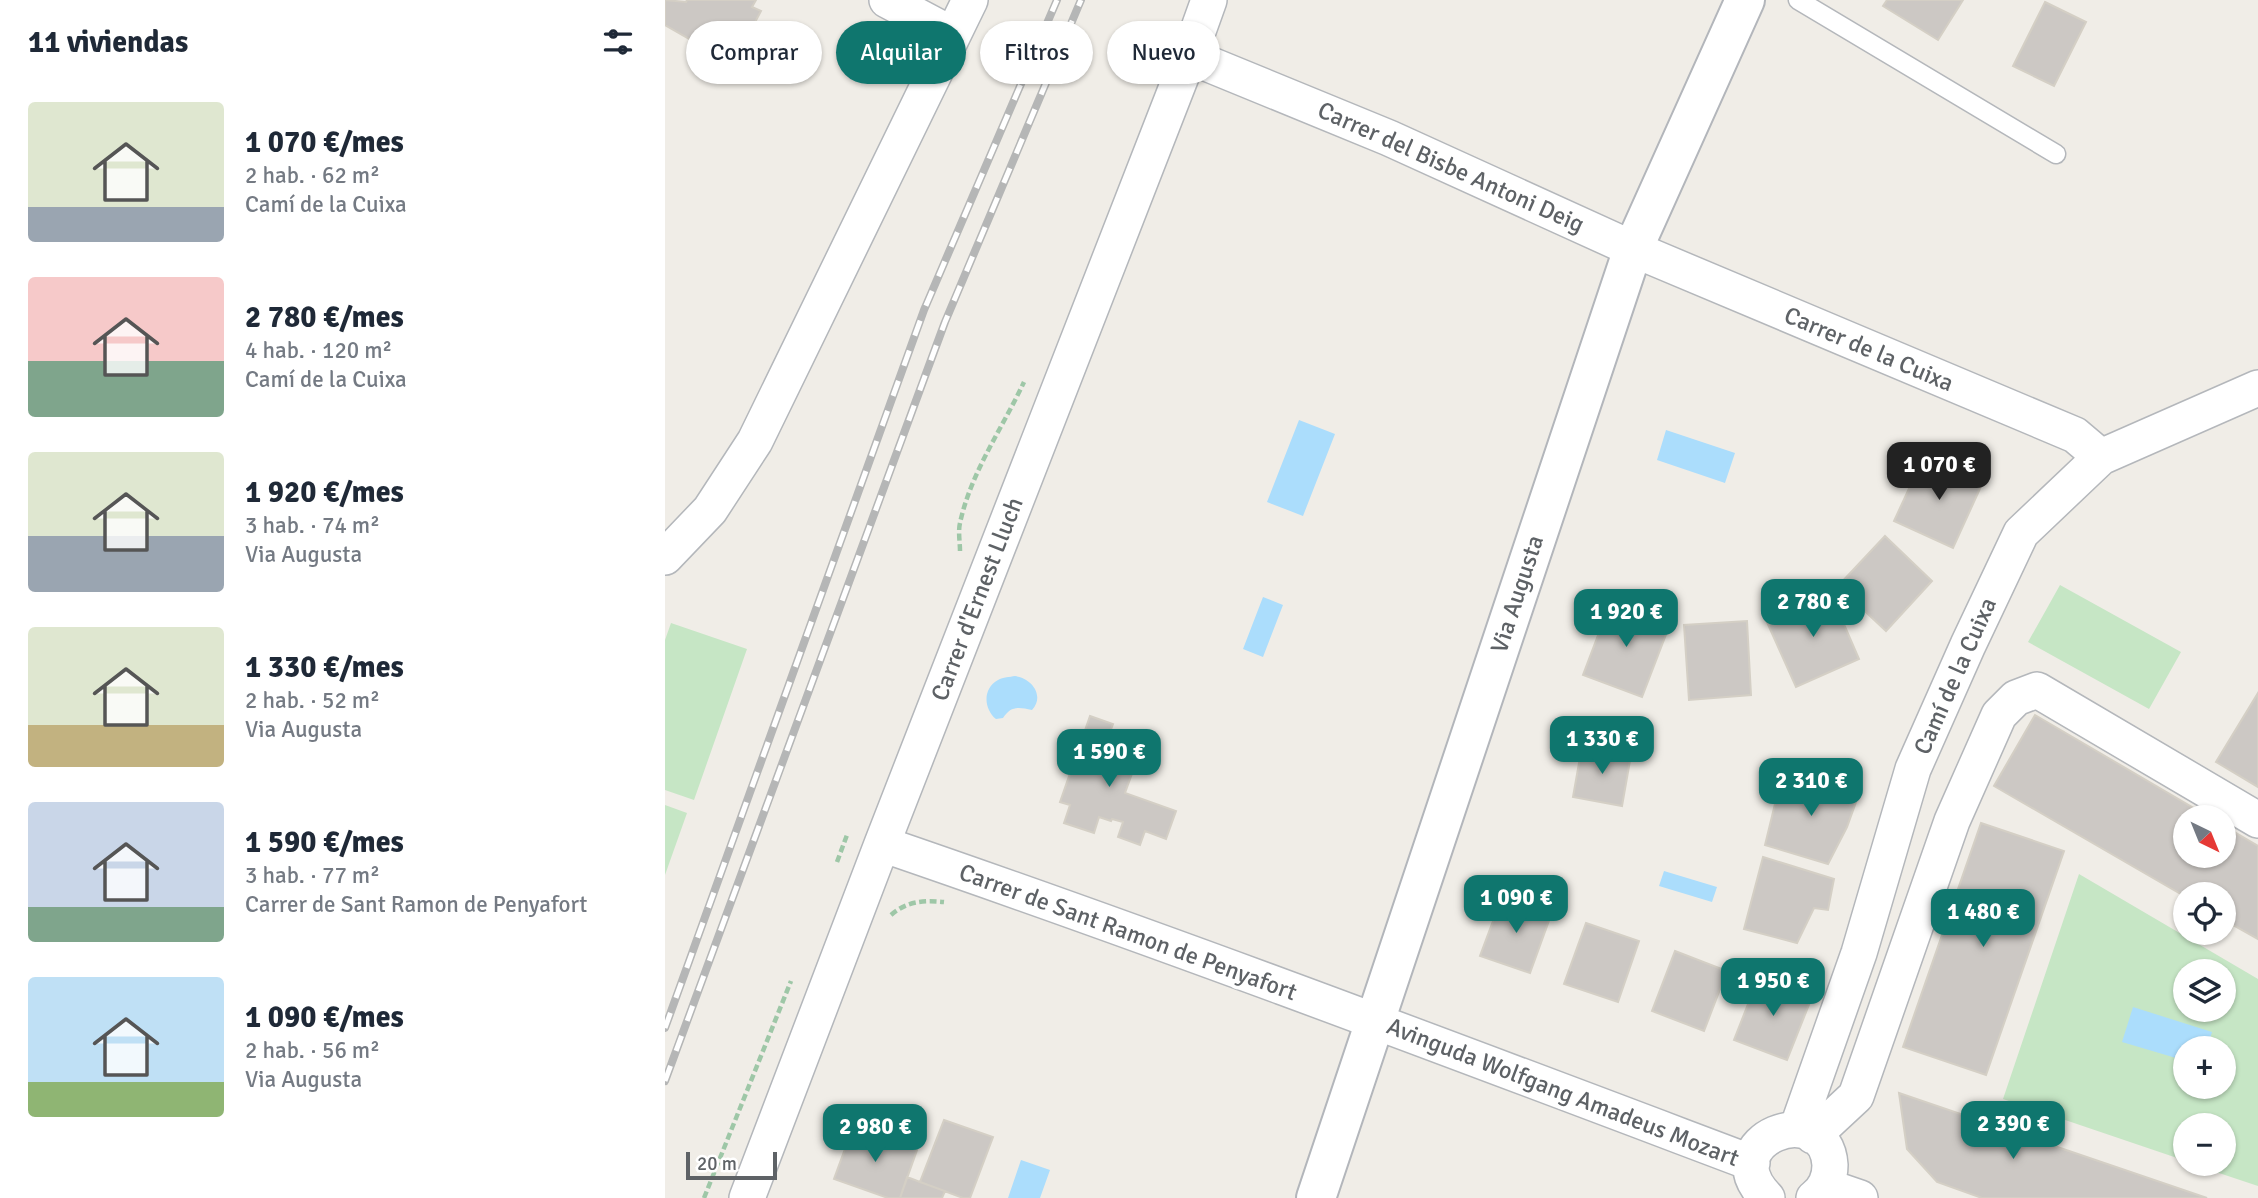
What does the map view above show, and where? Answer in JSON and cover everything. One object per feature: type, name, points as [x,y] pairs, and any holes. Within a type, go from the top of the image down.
[{"type":"main road","name":"Via Augusta","points":[[1316,1198],[1633,249],[1745,0]]},
{"type":"street","points":[[887,0],[927,21]]},
{"type":"street","points":[[960,21],[970,0]]},
{"type":"street","name":"Carrer d'Ernest Lluch","points":[[1202,21],[1209,0]]},
{"type":"street","name":"Carrer del Bisbe Antoni Deig","points":[[1220,69],[1389,138],[1633,249]]},
{"type":"street","points":[[665,557],[710,510],[755,441],[930,84]]},
{"type":"street","name":"Carrer d'Ernest Lluch","points":[[747,1198],[1178,84]]},
{"type":"street","name":"Carrer de la Cuixa","points":[[1633,249],[2075,435],[2101,457]]},
{"type":"street","name":"Camí de la Cuixa","points":[[1805,1132],[1913,769],[2021,533],[2101,457],[2258,388]]},
{"type":"street","points":[[1805,1132],[1856,1096],[1952,821],[1999,715],[2016,698],[2037,690],[2258,820]]},
{"type":"street","name":"Carrer de Sant Ramon de Penyafort","points":[[882,844],[1374,1020]]},
{"type":"street","name":"Avinguda Wolfgang Amadeus Mozart","points":[[1374,1020],[1752,1163]]},
{"type":"street","points":[[1766,1198],[1753,1176],[1752,1163],[1756,1151],[1773,1133],[1784,1129],[1805,1132],[1821,1142],[1829,1158],[1829,1177],[1820,1192],[1860,1198]]},
{"type":"lane","points":[[1798,0],[2056,154]]},
{"type":"path","points":[[887,918],[899,908],[914,902],[944,902],[955,906]]},
{"type":"green space","points":[[2060,585],[2181,652],[2149,709],[2028,642]]},
{"type":"green space","points":[[671,623],[747,649],[694,800],[665,790],[665,640]]},
{"type":"green space","points":[[665,805],[687,813],[665,875]]},
{"type":"green space","points":[[2079,874],[2173,929],[2173,945],[2200,945],[2224,959],[2173,959],[2173,1022],[2236,1022],[2236,966],[2258,979],[2258,1186],[2228,1176],[2236,1176],[2236,1113],[2173,1113],[2173,1157],[2003,1099]]},
{"type":"water","points":[[1299,420],[1335,434],[1303,516],[1267,502]]},
{"type":"water","points":[[1666,430],[1735,453],[1725,483],[1657,460]]},
{"type":"water","points":[[1263,597],[1283,605],[1263,657],[1243,649]]},
{"type":"water","points":[[1015,676],[1027,680],[1035,688],[1036,705],[1032,710],[1015,708],[1003,718],[996,719],[987,705],[989,688],[1000,679]]},
{"type":"water","points":[[1664,871],[1717,887],[1712,902],[1659,886]]},
{"type":"water","points":[[2133,1007],[2173,1020],[2173,1022],[2212,1032],[2211,1036],[2173,1036],[2173,1057],[2122,1042]]},
{"type":"water","points":[[1021,1160],[1050,1170],[1040,1198],[1008,1198]]},
{"type":"building","points":[[665,0],[756,0],[752,7],[761,11],[756,21],[686,21],[686,37],[665,25]]},
{"type":"building","points":[[1887,0],[1963,0],[1938,40],[1883,6]]},
{"type":"building","points":[[2045,2],[2086,22],[2054,86],[2013,66]]},
{"type":"building","points":[[1924,456],[1983,482],[1953,548],[1894,521]]},
{"type":"building","points":[[1885,536],[1932,581],[1886,631],[1838,586]]},
{"type":"building","points":[[1830,592],[1859,659],[1796,687],[1766,620]]},
{"type":"building","points":[[1611,601],[1670,624],[1642,697],[1583,675]]},
{"type":"building","points":[[1747,621],[1751,695],[1689,700],[1684,625]]},
{"type":"building","points":[[2258,693],[2258,787],[2216,762]]},
{"type":"building","points":[[2035,715],[2189,805],[2173,805],[2173,868],[2237,868],[2237,834],[2258,846],[2258,939],[2236,927],[2236,882],[2173,882],[2173,889],[1994,786]]},
{"type":"building","points":[[1090,716],[1113,724],[1107,740],[1132,748],[1126,765],[1134,768],[1125,793],[1176,811],[1166,839],[1145,831],[1140,845],[1118,837],[1123,822],[1112,819],[1111,821],[1099,817],[1094,833],[1064,823],[1070,805],[1060,802]]},
{"type":"building","points":[[1582,746],[1631,755],[1622,806],[1573,797]]},
{"type":"building","points":[[1781,779],[1861,788],[1847,827],[1828,864],[1765,845]]},
{"type":"building","points":[[1981,823],[2064,851],[1986,1075],[1903,1047]]},
{"type":"building","points":[[1763,857],[1834,879],[1828,910],[1814,908],[1797,943],[1744,929]]},
{"type":"building","points":[[1502,897],[1551,915],[1530,973],[1480,956]]},
{"type":"building","points":[[1586,923],[1639,941],[1618,1002],[1564,984]]},
{"type":"building","points":[[1675,951],[1727,971],[1704,1031],[1652,1011]]},
{"type":"building","points":[[1759,976],[1812,997],[1787,1060],[1734,1040]]},
{"type":"building","points":[[1899,1093],[2207,1198],[1982,1198],[1937,1182],[1907,1149]]},
{"type":"building","points":[[944,1120],[993,1137],[970,1198],[963,1198],[920,1182]]},
{"type":"building","points":[[853,1127],[917,1150],[900,1198],[888,1198],[834,1179]]},
{"type":"building","points":[[907,1177],[945,1191],[942,1198],[900,1198]]},
{"type":"railway","points":[[665,1028],[924,310],[1057,0]]},
{"type":"railway","points":[[665,1081],[945,322],[1081,0]]}]
